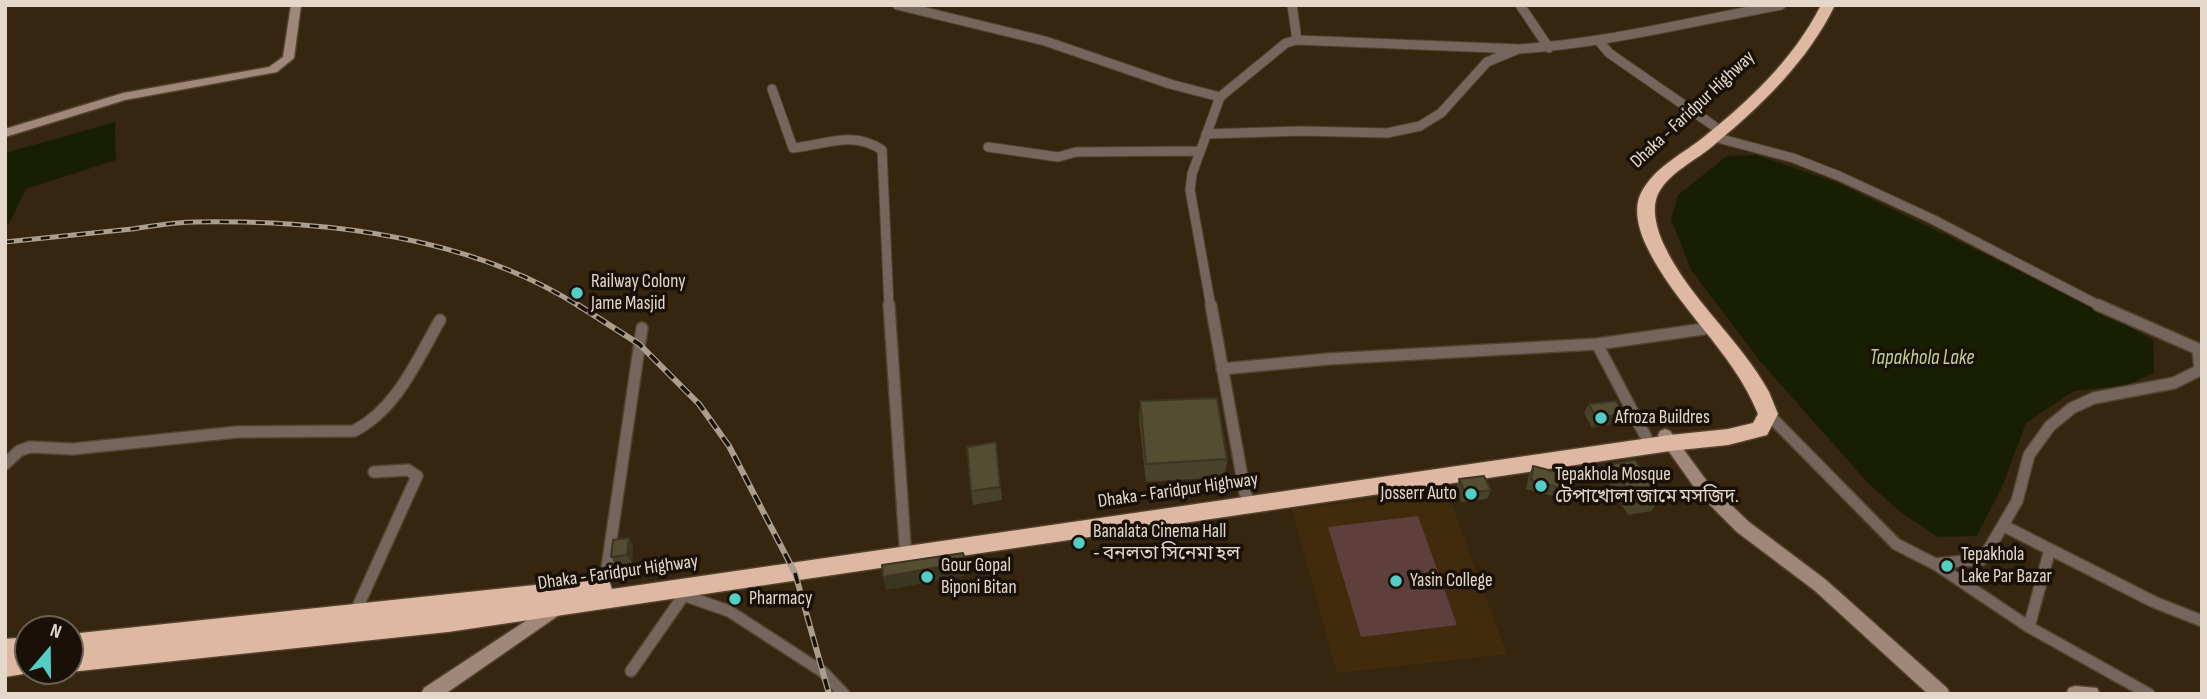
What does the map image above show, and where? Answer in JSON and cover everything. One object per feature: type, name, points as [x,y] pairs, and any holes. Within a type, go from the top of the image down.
[{"type":"highway","name":"Dhaka - Faridpur Highway","points":[[84,659],[317,627],[561,599],[604,588],[1502,464],[1723,430],[1751,422],[1755,416],[1751,393],[1663,275],[1650,244],[1646,208],[1650,192],[1662,178],[1717,128],[1762,94],[1820,5]]},
{"type":"highway","name":"Dhaka - Faridpur Highway","points":[[1785,61],[1809,38],[1828,5]]},
{"type":"highway","name":"Dhaka - Faridpur Highway","points":[[1650,244],[1746,372],[1763,399],[1768,414],[1760,429],[1728,437],[1660,439]]},
{"type":"highway","name":"Dhaka - Faridpur Highway","points":[[84,644],[317,627],[355,615],[677,593],[1126,517]]},
{"type":"street","points":[[5,133],[122,97],[273,70],[289,58],[296,5]]},
{"type":"street","points":[[897,5],[1045,41],[1170,84],[1220,97]]},
{"type":"street","points":[[1292,5],[1297,40]]},
{"type":"street","points":[[1520,5],[1549,48]]},
{"type":"street","points":[[1248,499],[1190,190],[1200,151],[1220,97],[1286,43],[1297,40],[1549,48],[1599,41],[1781,5]]},
{"type":"street","points":[[1599,41],[1616,58],[1717,128],[1839,176],[1931,219],[2108,310],[2200,349],[2200,370],[2174,383],[2094,398],[2073,408],[2050,426],[2029,455],[2017,501],[1983,559],[1935,564]]},
{"type":"street","points":[[1206,134],[1301,131],[1387,134],[1420,126],[1441,113],[1487,62],[1519,49]]},
{"type":"street","points":[[772,89],[793,148],[849,136],[872,141],[882,150],[890,339],[905,545]]},
{"type":"street","points":[[988,148],[1058,157],[1076,152],[1200,151]]},
{"type":"street","points":[[5,464],[19,451],[30,447],[73,449],[237,432],[354,431],[364,428],[383,413],[440,320]]},
{"type":"street","points":[[604,588],[642,328]]},
{"type":"street","points":[[1222,369],[1328,359],[1597,344],[1704,329]]},
{"type":"street","points":[[1597,344],[1660,439],[1704,489],[1743,527],[1820,584],[1941,694]]},
{"type":"street","points":[[1768,414],[1879,530],[1896,544],[1935,564],[2029,628],[2149,694]]},
{"type":"street","points":[[355,615],[417,476],[408,470],[374,472]]},
{"type":"street","points":[[2004,526],[2154,602],[2202,621]]},
{"type":"street","points":[[2029,628],[2050,550]]},
{"type":"street","points":[[631,671],[677,593],[729,611],[823,672],[844,694]]},
{"type":"street","points":[[430,694],[561,599]]},
{"type":"street","points":[[2075,694],[2091,694]]},
{"type":"shaded area","name":"Yasin College","points":[[1447,492],[1507,654],[1337,673],[1292,509]]},
{"type":"shaded area","points":[[1418,516],[1457,625],[1361,637],[1328,527]]},
{"type":"water","points":[[115,122],[116,160],[26,189],[9,224],[5,224],[5,153]]},
{"type":"water","name":"Tapakhola Lake","points":[[1757,155],[1838,183],[2085,302],[2153,340],[2154,373],[2127,385],[2074,391],[2026,423],[2002,487],[1977,536],[1938,537],[1899,511],[1868,483],[1759,360],[1691,270],[1671,219],[1678,195],[1727,156]]},
{"type":"building","points":[[1217,398],[1227,459],[1146,464],[1140,401]]},
{"type":"building","points":[[1616,401],[1623,414],[1596,418],[1589,404]]},
{"type":"building","points":[[996,442],[1000,487],[971,491],[967,447]]},
{"type":"building","points":[[1635,460],[1660,498],[1635,502],[1612,464]]},
{"type":"building","points":[[1533,466],[1560,473],[1560,488],[1531,480]]},
{"type":"building","points":[[1484,476],[1491,490],[1465,493],[1459,479]]},
{"type":"building","points":[[629,538],[627,555],[611,557],[613,540]]},
{"type":"building","points":[[963,553],[966,562],[883,577],[882,565]]},
{"type":"railway","points":[[5,242],[188,222],[295,224],[345,229],[444,248],[492,263],[537,283],[580,307]]},
{"type":"railway","points":[[578,305],[639,344],[699,404],[729,446],[795,573],[829,694]]},
{"type":"place","name":"Railway Colony Jame Masjid","points":[[577,293]]},
{"type":"place","name":"Afroza Buildres","points":[[1601,418]]},
{"type":"place","name":"Tepakhola Mosque টেপাখোলা জামে মসজিদ.","points":[[1541,486]]},
{"type":"place","name":"Josserr Auto","points":[[1471,494]]},
{"type":"place","name":"Banalata Cinema Hall - বনলতা সিনেমা হল","points":[[1079,543]]},
{"type":"place","name":"Tepakhola Lake Par Bazar","points":[[1947,566]]},
{"type":"place","name":"Gour Gopal Biponi Bitan","points":[[927,577]]},
{"type":"place","name":"Yasin College","points":[[1396,581]]},
{"type":"place","name":"Pharmacy","points":[[735,599]]}]
